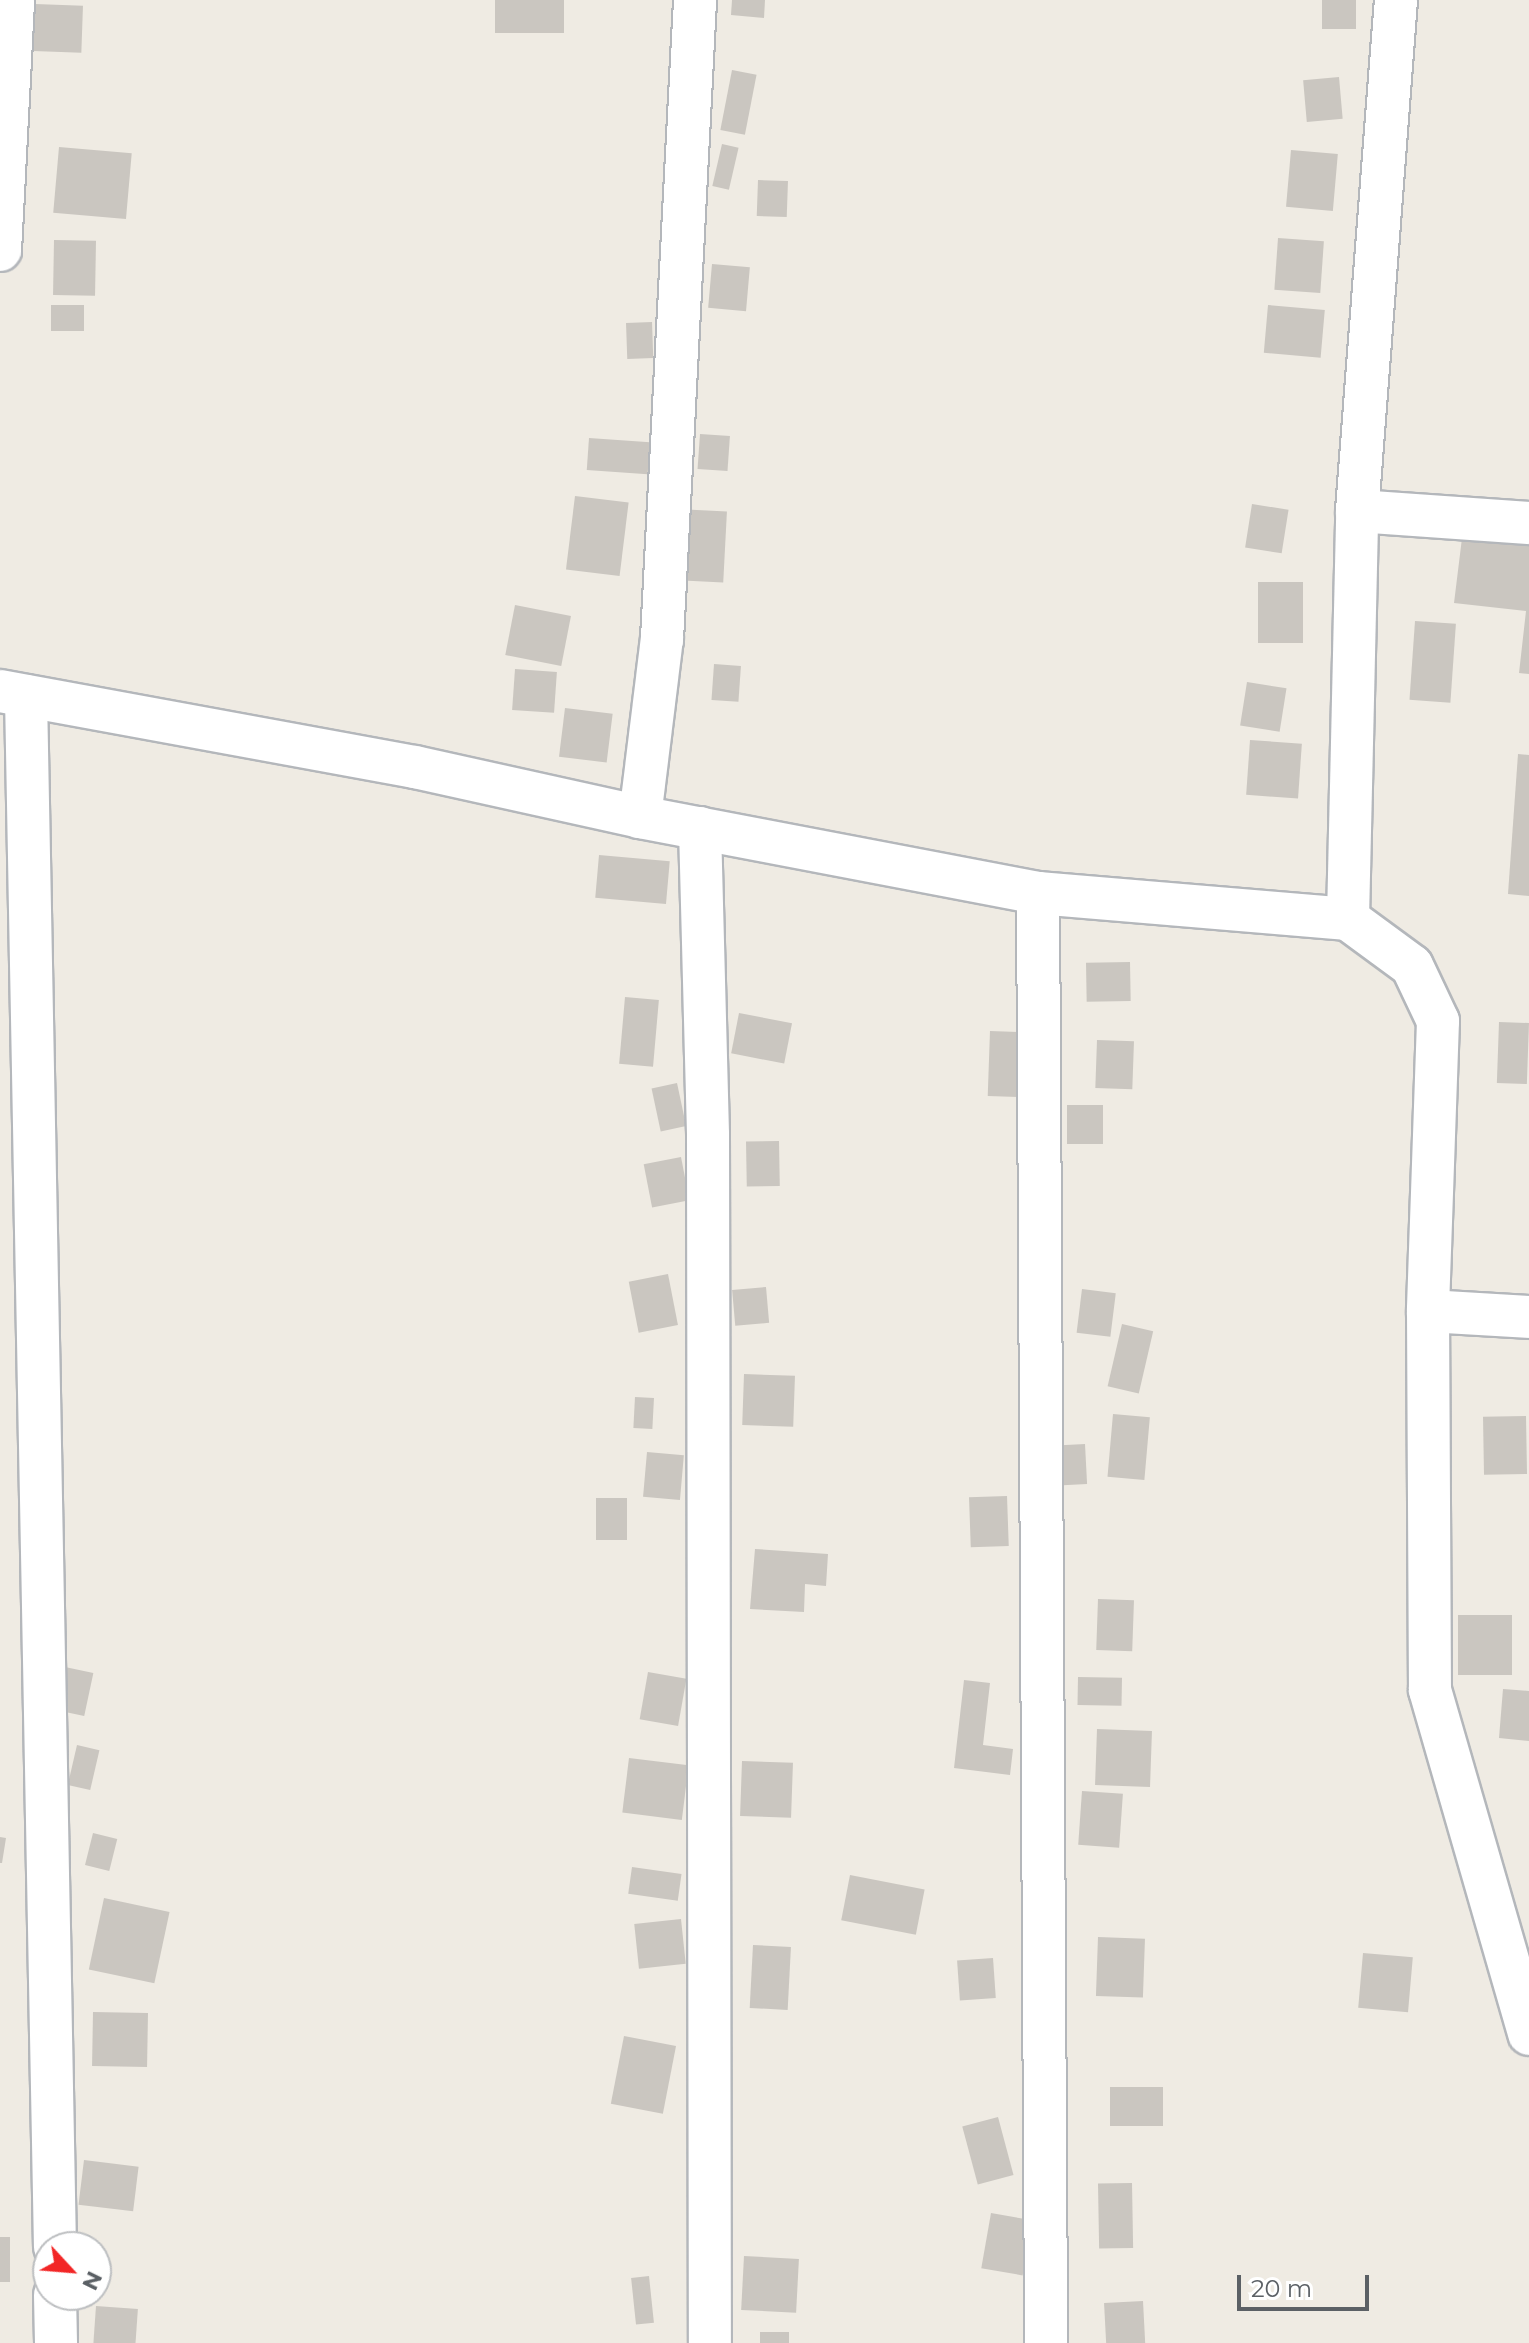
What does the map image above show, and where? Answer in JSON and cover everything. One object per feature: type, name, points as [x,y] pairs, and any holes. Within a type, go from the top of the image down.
[{"type":"street","points":[[0,250],[13,0]]},
{"type":"street","points":[[640,817],[662,639],[695,0]]},
{"type":"street","points":[[1348,919],[1357,511],[1396,0]]},
{"type":"street","points":[[1357,511],[1529,523]]},
{"type":"street","points":[[55,2231],[13,694],[415,767],[640,817],[1038,893],[1348,919],[1412,966],[1438,1021],[1428,1311],[1430,1690],[1529,2034]]},
{"type":"street","points":[[700,828],[708,1135],[710,2343]]},
{"type":"street","points":[[1038,893],[1046,2343]]},
{"type":"street","points":[[1428,1311],[1529,1317]]},
{"type":"street","points":[[55,2311],[56,2343]]},
{"type":"building","points":[[495,0],[564,0],[564,33],[495,33]]},
{"type":"building","points":[[732,0],[765,0],[764,18],[731,15]]},
{"type":"building","points":[[1322,0],[1356,0],[1356,29],[1322,29]]},
{"type":"building","points":[[35,4],[83,6],[81,53],[33,51]]},
{"type":"building","points":[[732,70],[757,75],[745,135],[720,130]]},
{"type":"building","points":[[1339,77],[1343,119],[1307,122],[1303,80]]},
{"type":"building","points":[[722,144],[739,148],[729,190],[712,186]]},
{"type":"building","points":[[59,147],[132,153],[126,219],[53,213]]},
{"type":"building","points":[[1291,150],[1338,154],[1333,211],[1286,207]]},
{"type":"building","points":[[758,180],[788,181],[787,217],[757,216]]},
{"type":"building","points":[[1278,238],[1324,241],[1320,293],[1274,290]]},
{"type":"building","points":[[54,240],[96,241],[95,296],[53,295]]},
{"type":"building","points":[[712,264],[750,267],[746,311],[708,308]]},
{"type":"building","points":[[51,305],[84,305],[84,331],[51,331]]},
{"type":"building","points":[[1268,305],[1325,310],[1321,358],[1264,353]]},
{"type":"building","points":[[652,322],[653,358],[627,359],[626,323]]},
{"type":"building","points":[[700,434],[730,436],[727,471],[698,469]]},
{"type":"building","points":[[589,438],[650,442],[648,474],[587,470]]},
{"type":"building","points":[[575,496],[629,503],[620,576],[566,569]]},
{"type":"building","points":[[1252,504],[1289,510],[1282,553],[1245,547]]},
{"type":"building","points":[[677,509],[727,512],[723,583],[673,580]]},
{"type":"building","points":[[1462,538],[1529,545],[1529,674],[1519,673],[1526,611],[1454,603]]},
{"type":"building","points":[[1258,582],[1303,582],[1303,643],[1258,643]]},
{"type":"building","points":[[515,605],[571,616],[561,666],[505,655]]},
{"type":"building","points":[[1415,621],[1456,624],[1450,703],[1409,700]]},
{"type":"building","points":[[714,664],[741,666],[738,702],[711,700]]},
{"type":"building","points":[[515,669],[557,672],[554,713],[512,710]]},
{"type":"building","points":[[1247,682],[1287,688],[1280,732],[1240,725]]},
{"type":"building","points":[[565,708],[613,714],[607,762],[559,757]]},
{"type":"building","points":[[1250,740],[1302,744],[1298,798],[1246,795]]},
{"type":"building","points":[[1518,754],[1529,755],[1529,896],[1508,894]]},
{"type":"building","points":[[599,855],[670,861],[666,904],[595,898]]},
{"type":"building","points":[[1130,962],[1131,1001],[1087,1002],[1086,963]]},
{"type":"building","points":[[625,997],[659,1000],[653,1067],[619,1064]]},
{"type":"building","points":[[739,1013],[792,1023],[784,1064],[731,1053]]},
{"type":"building","points":[[1499,1022],[1529,1023],[1527,1084],[1497,1083]]},
{"type":"building","points":[[990,1031],[1027,1032],[1025,1097],[988,1096]]},
{"type":"building","points":[[1097,1040],[1134,1041],[1132,1089],[1095,1088]]},
{"type":"building","points":[[677,1083],[686,1126],[661,1131],[652,1088]]},
{"type":"building","points":[[1067,1105],[1103,1105],[1103,1144],[1067,1144]]},
{"type":"building","points":[[779,1141],[780,1186],[747,1187],[746,1142]]},
{"type":"building","points":[[681,1157],[689,1200],[652,1207],[644,1164]]},
{"type":"building","points":[[668,1274],[678,1325],[639,1333],[629,1282]]},
{"type":"building","points":[[766,1287],[769,1323],[735,1326],[732,1290]]},
{"type":"building","points":[[1082,1289],[1116,1293],[1110,1337],[1077,1333]]},
{"type":"building","points":[[1122,1324],[1153,1331],[1139,1394],[1108,1386]]},
{"type":"building","points":[[744,1374],[795,1376],[793,1427],[742,1425]]},
{"type":"building","points":[[635,1397],[654,1398],[652,1429],[633,1428]]},
{"type":"building","points":[[1113,1414],[1150,1417],[1144,1480],[1108,1477]]},
{"type":"building","points":[[1526,1416],[1527,1474],[1484,1475],[1483,1417]]},
{"type":"building","points":[[1085,1444],[1087,1484],[1058,1485],[1056,1446]]},
{"type":"building","points":[[647,1452],[684,1455],[680,1500],[643,1497]]},
{"type":"building","points":[[1007,1496],[1009,1546],[971,1547],[969,1497]]},
{"type":"building","points":[[596,1498],[627,1498],[627,1540],[596,1540]]},
{"type":"building","points":[[755,1549],[828,1554],[826,1586],[805,1584],[804,1612],[750,1609]]},
{"type":"building","points":[[1098,1599],[1134,1600],[1132,1651],[1096,1650]]},
{"type":"building","points":[[1458,1615],[1512,1615],[1512,1675],[1458,1675]]},
{"type":"building","points":[[65,1667],[93,1673],[84,1716],[56,1710]]},
{"type":"building","points":[[648,1672],[686,1679],[678,1726],[640,1719]]},
{"type":"building","points":[[1078,1677],[1122,1678],[1122,1706],[1078,1705]]},
{"type":"building","points":[[964,1680],[990,1683],[983,1745],[1013,1749],[1010,1775],[954,1768]]},
{"type":"building","points":[[1503,1689],[1529,1691],[1529,1741],[1499,1738]]},
{"type":"building","points":[[1097,1729],[1152,1731],[1150,1787],[1095,1785]]},
{"type":"building","points":[[77,1745],[99,1750],[90,1790],[68,1785]]},
{"type":"building","points":[[629,1758],[689,1765],[682,1820],[622,1813]]},
{"type":"building","points":[[742,1761],[793,1763],[791,1818],[740,1816]]},
{"type":"building","points":[[1082,1791],[1123,1794],[1119,1848],[1078,1845]]},
{"type":"building","points":[[93,1833],[117,1839],[109,1871],[85,1865]]},
{"type":"building","points":[[0,1837],[6,1838],[2,1863],[0,1863]]},
{"type":"building","points":[[632,1867],[682,1874],[678,1901],[628,1894]]},
{"type":"building","points":[[850,1875],[925,1890],[916,1935],[841,1920]]},
{"type":"building","points":[[104,1898],[170,1912],[154,1983],[89,1969]]},
{"type":"building","points":[[681,1919],[686,1964],[639,1969],[634,1924]]},
{"type":"building","points":[[1098,1937],[1145,1939],[1143,1998],[1096,1996]]},
{"type":"building","points":[[753,1945],[791,1947],[788,2010],[750,2008]]},
{"type":"building","points":[[1363,1953],[1413,1957],[1408,2012],[1358,2008]]},
{"type":"building","points":[[993,1958],[996,1998],[960,2000],[957,1961]]},
{"type":"building","points":[[93,2012],[148,2013],[147,2067],[92,2066]]},
{"type":"building","points":[[624,2036],[676,2046],[663,2114],[611,2104]]},
{"type":"building","points":[[1110,2087],[1163,2087],[1163,2126],[1110,2126]]},
{"type":"building","points":[[998,2117],[1014,2175],[978,2185],[962,2127]]},
{"type":"building","points":[[84,2160],[139,2167],[133,2211],[79,2205]]},
{"type":"building","points":[[1132,2183],[1133,2248],[1099,2249],[1098,2184]]},
{"type":"building","points":[[991,2213],[1032,2220],[1023,2275],[981,2268]]},
{"type":"building","points":[[0,2237],[10,2237],[10,2282],[0,2282]]},
{"type":"building","points":[[744,2256],[799,2259],[796,2313],[741,2310]]},
{"type":"building","points":[[649,2276],[654,2323],[636,2325],[631,2278]]},
{"type":"building","points":[[1143,2301],[1145,2343],[1106,2343],[1104,2303]]},
{"type":"building","points":[[112,2307],[138,2309],[136,2343],[93,2343],[96,2311],[112,2311]]},
{"type":"building","points":[[760,2332],[789,2332],[789,2343],[760,2343]]}]
